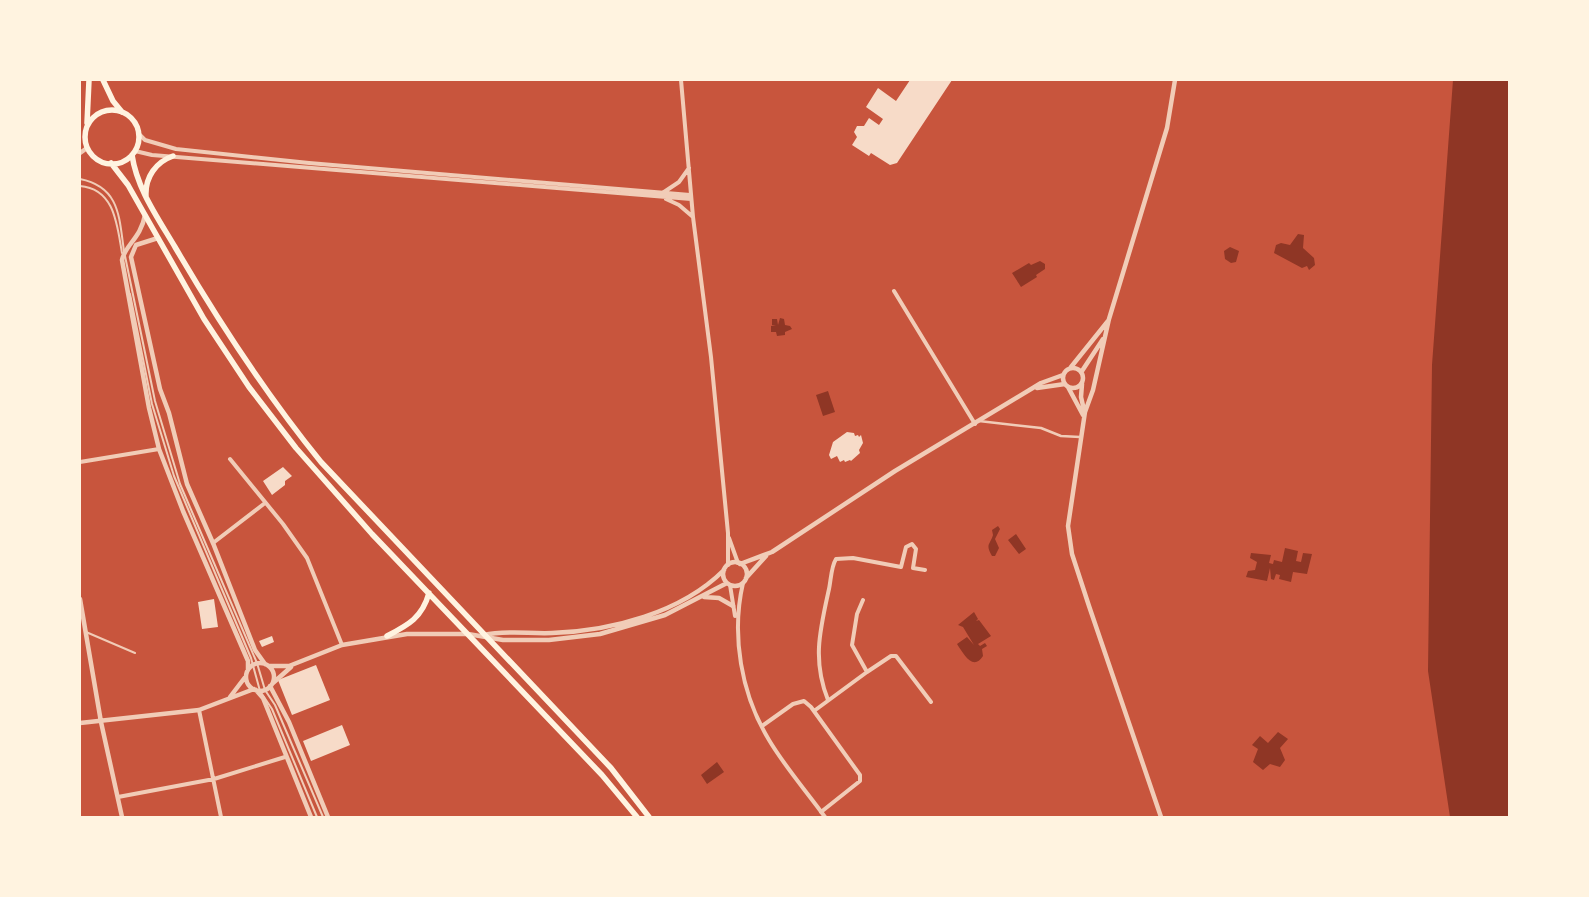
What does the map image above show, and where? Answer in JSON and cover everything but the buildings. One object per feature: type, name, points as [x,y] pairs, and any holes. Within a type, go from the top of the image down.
[{"type":"main road","points":[[89,80],[85,135],[87,148],[98,160],[111,164],[122,161],[133,153]]},
{"type":"main road","points":[[103,80],[112,100],[122,112],[133,120],[138,133],[133,153],[137,176],[146,198],[214,314],[258,382],[321,462],[611,768],[649,817]]},
{"type":"main road","points":[[87,125],[92,118],[106,110],[122,112]]},
{"type":"main road","points":[[146,198],[146,189],[151,172],[160,162],[173,156]]},
{"type":"main road","points":[[111,164],[128,185],[204,319],[249,387],[296,448],[372,534],[602,774],[637,817]]},
{"type":"main road","points":[[249,387],[258,382]]},
{"type":"main road","points":[[387,636],[414,622],[421,614],[429,593]]},
{"type":"street","points":[[484,635],[568,632],[618,624],[651,613],[686,598],[714,581],[728,565],[728,534],[711,357],[693,217],[681,80]]},
{"type":"street","points":[[1161,817],[1089,606],[1070,543],[1069,517],[1084,414],[1096,380],[1109,319],[1167,128],[1175,80]]},
{"type":"street","points":[[138,133],[145,140],[176,149],[328,165],[662,195],[679,205],[693,217]]},
{"type":"street","points":[[80,153],[87,148]]},
{"type":"street","points":[[133,153],[445,181],[691,197]]},
{"type":"street","points":[[662,195],[678,182],[689,168]]},
{"type":"street","points":[[145,215],[140,234],[124,254],[122,265],[149,408],[159,449],[183,511],[248,660],[246,676],[228,698]]},
{"type":"street","points":[[158,238],[136,245],[133,248],[131,257],[160,389],[169,413],[187,484],[213,543],[255,650],[273,672],[272,684],[328,817]]},
{"type":"street","points":[[894,291],[977,422]]},
{"type":"street","points":[[728,565],[739,564],[769,553],[862,492],[977,422],[1048,380],[1063,375],[1109,319]]},
{"type":"street","points":[[1084,414],[1081,397],[1082,371],[1106,334]]},
{"type":"street","points":[[1071,367],[1082,371]]},
{"type":"street","points":[[1063,375],[1066,385],[1084,414]]},
{"type":"street","points":[[1036,388],[1066,385],[1076,388],[1082,383]]},
{"type":"street","points":[[977,422],[1041,428],[1060,436],[1081,437]]},
{"type":"street","points":[[80,462],[159,449]]},
{"type":"street","points":[[230,459],[307,558],[342,645]]},
{"type":"street","points":[[213,543],[265,503]]},
{"type":"street","points":[[728,534],[739,564],[746,570],[736,620]]},
{"type":"street","points":[[828,700],[819,674],[818,649],[819,634],[836,559],[853,558],[900,567],[906,547],[912,544],[916,549],[913,568],[925,570]]},
{"type":"street","points":[[248,670],[255,664],[283,667],[342,645],[387,636],[466,631],[497,640],[513,640],[591,635],[649,620],[729,584],[737,586],[744,581],[769,553]]},
{"type":"street","points":[[724,570],[724,577],[729,584],[736,620],[741,662],[751,699],[762,726],[770,741],[825,817]]},
{"type":"street","points":[[703,597],[719,598],[733,606]]},
{"type":"street","points":[[80,600],[101,722],[122,817]]},
{"type":"street","points":[[863,600],[857,614],[852,645],[867,672]]},
{"type":"street","points":[[814,711],[891,656],[896,656],[931,702]]},
{"type":"street","points":[[80,724],[199,710],[228,698],[259,690],[272,684],[294,664]]},
{"type":"street","points":[[246,676],[248,685],[259,690],[263,698],[285,757],[311,817]]},
{"type":"street","points":[[762,726],[800,702],[808,703],[861,779],[821,812]]},
{"type":"street","points":[[199,710],[221,817]]},
{"type":"street","points":[[118,798],[214,779],[285,757]]},
{"type":"lane","points":[[80,179],[95,182],[110,193],[118,216],[152,404],[174,476],[255,664],[259,690],[276,709],[323,817]]},
{"type":"lane","points":[[80,186],[97,190],[108,199],[115,216],[155,400],[180,484],[255,664],[259,690],[272,709],[317,817]]},
{"type":"lane","points":[[86,632],[135,653]]},
{"type":"shaded area","points":[[1453,80],[1509,80],[1509,817],[1450,817],[1428,671],[1432,365]]},
{"type":"shaded area","points":[[1298,234],[1304,235],[1303,248],[1314,258],[1315,265],[1309,270],[1307,266],[1302,268],[1274,253],[1276,245],[1281,243],[1290,245]]},
{"type":"shaded area","points":[[1230,247],[1239,251],[1236,262],[1231,263],[1225,259],[1224,251]]},
{"type":"shaded area","points":[[1040,261],[1045,264],[1045,269],[1036,275],[1037,277],[1021,287],[1012,273],[1029,263],[1031,265]]},
{"type":"shaded area","points":[[780,318],[784,319],[785,325],[790,326],[792,329],[785,332],[785,335],[777,336],[776,332],[771,332],[771,326],[776,325],[772,325],[772,319],[777,319],[778,325]]},
{"type":"shaded area","points":[[828,391],[835,412],[823,416],[816,395]]},
{"type":"shaded area","points":[[998,526],[1000,529],[995,539],[999,548],[995,556],[992,556],[989,545],[993,535],[992,530]]},
{"type":"shaded area","points":[[1016,534],[1026,549],[1019,554],[1008,540]]},
{"type":"shaded area","points":[[1285,548],[1298,551],[1296,561],[1301,562],[1303,553],[1312,554],[1307,574],[1293,572],[1291,582],[1279,579],[1280,575],[1276,574],[1274,580],[1271,579],[1270,568],[1267,581],[1246,577],[1248,571],[1255,570],[1257,562],[1250,558],[1251,553],[1271,555],[1269,563],[1273,564],[1274,560],[1282,562]]},
{"type":"shaded area","points":[[974,612],[978,619],[976,621],[979,620],[991,636],[978,644],[980,646],[985,643],[987,646],[982,649],[983,656],[976,662],[972,662],[957,644],[967,637],[974,645],[963,627],[958,625]]},
{"type":"shaded area","points":[[1278,732],[1288,739],[1280,748],[1285,760],[1280,767],[1270,764],[1263,770],[1253,762],[1258,749],[1252,745],[1260,736],[1268,743]]},
{"type":"shaded area","points":[[717,762],[724,772],[707,784],[701,775]]}]
